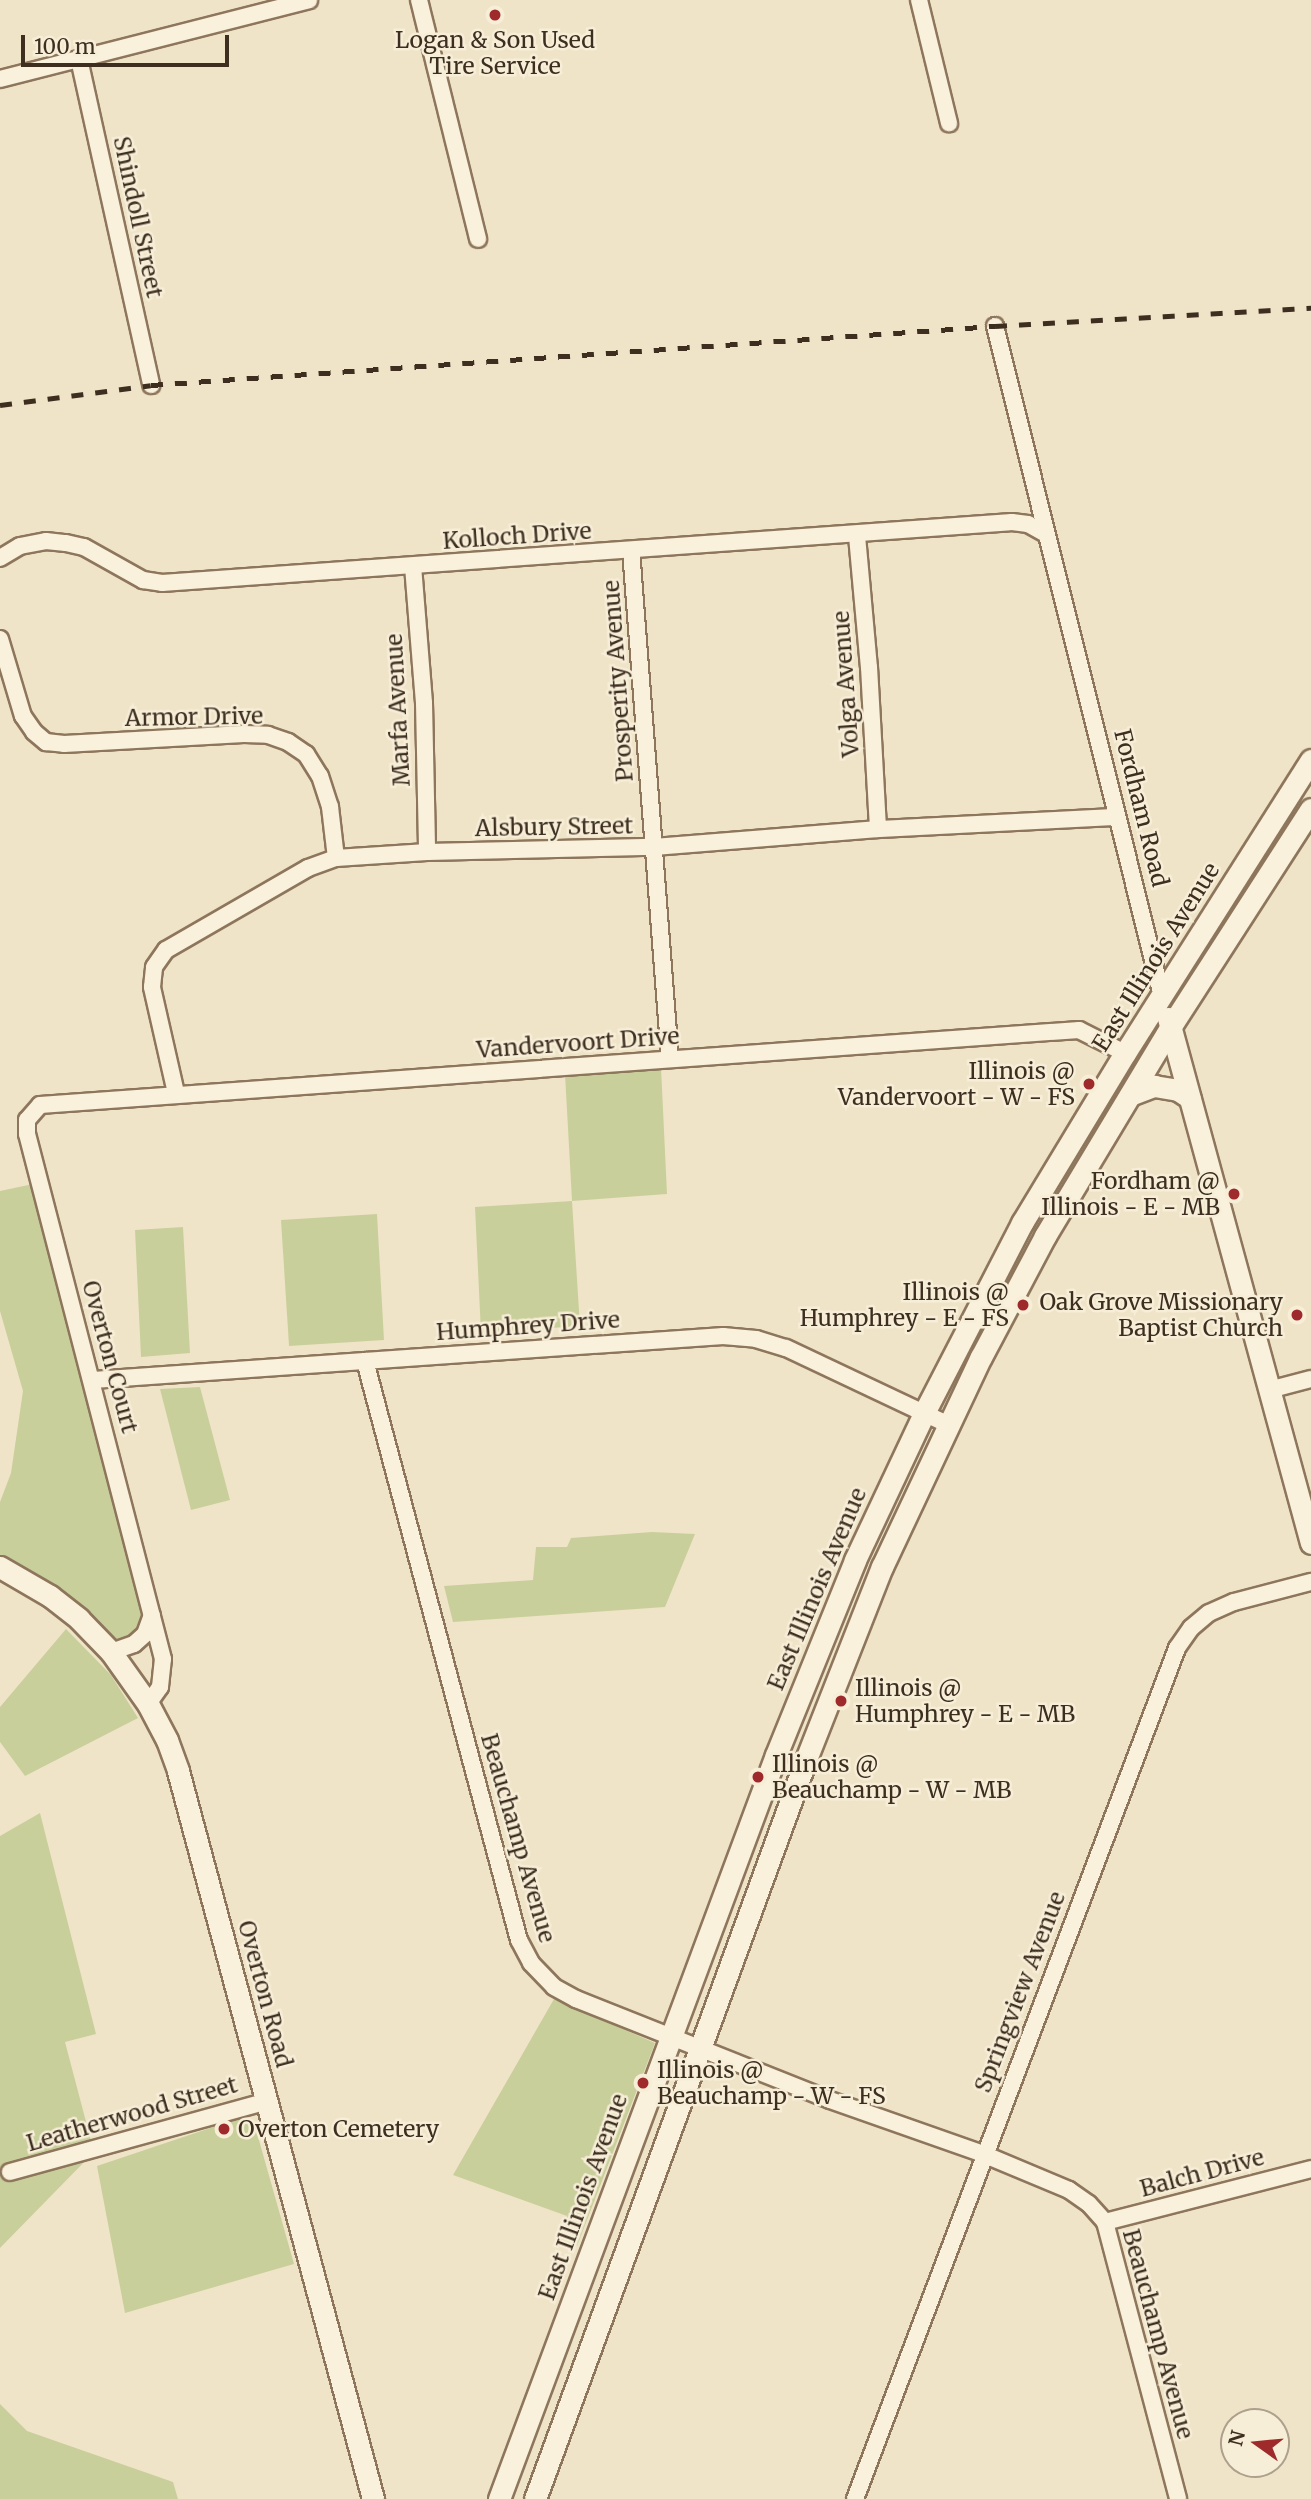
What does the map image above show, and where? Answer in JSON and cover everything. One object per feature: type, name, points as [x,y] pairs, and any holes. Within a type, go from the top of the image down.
[{"type":"main road","name":"East Illinois Avenue","points":[[499,2499],[778,1750],[855,1560],[925,1411],[1022,1223],[1125,1053],[1311,761]]},
{"type":"main road","points":[[535,2499],[805,1762],[882,1567],[949,1425],[1045,1236],[1171,1026],[1311,809]]},
{"type":"main road","name":"Fordham Road","points":[[1162,996],[1311,1543]]},
{"type":"main road","points":[[1130,1095],[1154,1086],[1178,1090],[1190,1098]]},
{"type":"main road","points":[[1022,1223],[1045,1236]]},
{"type":"main road","name":"Overton Road","points":[[0,1567],[50,1596],[79,1619],[111,1652],[148,1704],[167,1740],[178,1771],[373,2499]]},
{"type":"street","points":[[0,79],[309,0]]},
{"type":"street","points":[[419,0],[478,239]]},
{"type":"street","points":[[919,0],[949,124]]},
{"type":"street","name":"Shindoll Street","points":[[79,59],[151,385]]},
{"type":"street","name":"Fordham Road","points":[[995,326],[1162,996]]},
{"type":"street","name":"Kolloch Drive","points":[[0,558],[20,546],[46,541],[66,543],[84,547],[143,580],[162,583],[857,536],[1012,522],[1028,524],[1046,534]]},
{"type":"street","name":"Volga Avenue","points":[[857,536],[869,667],[878,829]]},
{"type":"street","name":"Prosperity Avenue","points":[[631,550],[670,1059]]},
{"type":"street","name":"Marfa Avenue","points":[[412,566],[424,703],[426,852]]},
{"type":"street","name":"Armor Drive","points":[[0,639],[23,716],[34,732],[46,742],[64,744],[244,734],[268,735],[288,742],[306,754],[320,776],[330,807],[336,858]]},
{"type":"street","name":"Alsbury Street","points":[[176,1093],[152,988],[154,967],[166,950],[308,868],[336,858],[426,852],[654,847],[878,829],[1116,817]]},
{"type":"street","name":"Vandervoort Drive","points":[[31,1111],[40,1105],[176,1093],[1079,1030],[1125,1053]]},
{"type":"street","name":"Overton Court","points":[[31,1111],[27,1121],[27,1134],[152,1615],[163,1674],[160,1687],[148,1704]]},
{"type":"street","name":"Humphrey Drive","points":[[93,1380],[681,1337],[734,1337],[755,1339],[786,1348],[925,1411],[949,1425]]},
{"type":"street","name":"Beauchamp Avenue","points":[[365,1362],[519,1940],[531,1963],[554,1987],[576,1999],[830,2100],[983,2154],[1069,2190],[1089,2204],[1105,2222],[1178,2499]]},
{"type":"street","points":[[1269,1390],[1311,1379]]},
{"type":"street","name":"Springview Avenue","points":[[855,2499],[983,2154],[1177,1648],[1191,1628],[1209,1613],[1234,1602],[1311,1582]]},
{"type":"street","points":[[111,1652],[134,1644],[145,1634],[152,1615]]},
{"type":"street","name":"Leatherwood Street","points":[[10,2172],[267,2101]]},
{"type":"street","name":"Balch Drive","points":[[1105,2222],[1311,2169]]},
{"type":"green space","points":[[661,1067],[667,1194],[572,1201],[565,1074]]},
{"type":"green space","points":[[33,1184],[144,1612],[138,1630],[121,1642],[113,1640],[0,1558],[0,1502],[11,1473],[23,1391],[0,1311],[0,1191]]},
{"type":"green space","points":[[572,1201],[580,1326],[481,1333],[475,1207]]},
{"type":"green space","points":[[377,1214],[384,1340],[289,1346],[281,1220]]},
{"type":"green space","points":[[183,1227],[190,1353],[141,1357],[135,1230]]},
{"type":"green space","points":[[200,1387],[230,1500],[191,1510],[160,1389]]},
{"type":"green space","points":[[652,1532],[695,1534],[665,1607],[453,1622],[444,1586],[533,1580],[536,1547],[567,1547],[571,1538]]},
{"type":"green space","points":[[66,1629],[111,1675],[138,1718],[25,1776],[0,1742],[0,1707]]},
{"type":"green space","points":[[40,1813],[96,2034],[65,2042],[94,2152],[0,2248],[0,1836]]},
{"type":"green space","points":[[554,1999],[655,2043],[577,2246],[560,2240],[567,2216],[453,2175]]},
{"type":"green space","points":[[240,2118],[255,2126],[294,2264],[125,2313],[97,2166]]},
{"type":"green space","points":[[0,2404],[27,2431],[173,2482],[178,2499],[0,2499]]},
{"type":"railway","points":[[0,405],[151,385],[995,326],[1311,308]]},
{"type":"place","name":"Logan & Son Used Tire Service","points":[[495,15]]},
{"type":"place","name":"Illinois @ Vandervoort - W - FS","points":[[1089,1084]]},
{"type":"place","name":"Fordham @ Illinois - E - MB","points":[[1234,1194]]},
{"type":"place","name":"Illinois @ Humphrey - E - FS","points":[[1023,1305]]},
{"type":"place","name":"Oak Grove Missionary Baptist Church","points":[[1297,1315]]},
{"type":"place","name":"Illinois @ Humphrey - E - MB","points":[[841,1701]]},
{"type":"place","name":"Illinois @ Beauchamp - W - MB","points":[[758,1777]]},
{"type":"place","name":"Illinois @ Beauchamp - W - FS","points":[[643,2083]]},
{"type":"place","name":"Overton Cemetery","points":[[224,2129]]}]
